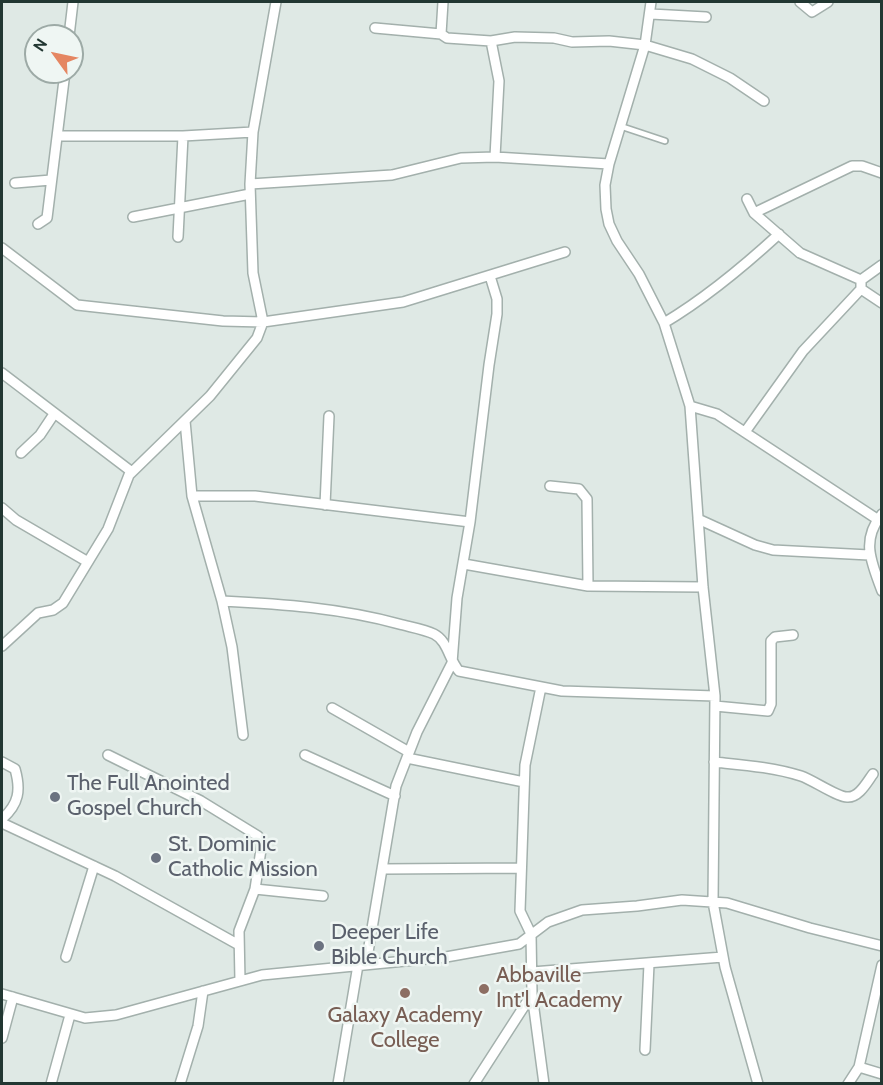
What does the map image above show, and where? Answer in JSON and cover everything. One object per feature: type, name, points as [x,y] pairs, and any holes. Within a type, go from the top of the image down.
[{"type":"street","points":[[70,24],[73,2]]},
{"type":"street","points":[[2,646],[38,613],[54,610],[63,603],[108,529],[132,472],[210,396],[257,338],[263,322],[253,273],[250,189],[253,132],[276,2]]},
{"type":"street","points":[[441,34],[443,2]]},
{"type":"street","points":[[651,2],[645,45],[609,164],[605,185],[609,224],[664,323],[690,406],[703,586],[715,701],[713,902],[723,957],[758,1083]]},
{"type":"street","points":[[800,2],[812,12],[828,2]]},
{"type":"street","points":[[651,14],[706,17]]},
{"type":"street","points":[[375,28],[441,34],[447,38],[492,41],[515,37],[554,38],[572,42],[609,41],[645,45],[692,59],[730,78],[764,102]]},
{"type":"street","points":[[492,41],[499,81],[495,157]]},
{"type":"street","points":[[38,224],[47,218],[64,84]]},
{"type":"street","points":[[58,136],[183,136],[253,132]]},
{"type":"street","points":[[178,237],[183,136]]},
{"type":"street","points":[[133,217],[250,189],[392,176],[461,158],[495,157],[609,164]]},
{"type":"street","points":[[754,213],[852,166],[861,166],[882,173]]},
{"type":"street","points":[[15,183],[51,180]]},
{"type":"street","points":[[747,199],[754,213],[803,256],[861,285],[882,303]]},
{"type":"street","points":[[664,323],[693,306],[743,267],[779,234]]},
{"type":"street","points":[[2,248],[77,305],[224,321],[263,322],[403,302],[565,252]]},
{"type":"street","points":[[745,432],[803,351],[861,285],[882,265]]},
{"type":"street","points":[[338,1083],[383,868],[395,796],[417,732],[452,663],[457,598],[470,522],[497,314],[497,299],[490,276]]},
{"type":"street","points":[[2,373],[132,472]]},
{"type":"street","points":[[690,406],[717,414],[879,517],[869,537],[869,555],[882,591]]},
{"type":"street","points":[[21,453],[40,435],[54,414]]},
{"type":"street","points":[[326,505],[329,416]]},
{"type":"street","points":[[185,421],[192,496],[222,601],[232,647],[243,735]]},
{"type":"street","points":[[550,486],[579,489],[587,499],[588,586]]},
{"type":"street","points":[[192,496],[255,496],[470,522]]},
{"type":"street","points":[[2,508],[16,520],[88,562]]},
{"type":"street","points":[[698,519],[755,545],[773,550],[869,555]]},
{"type":"street","points":[[464,564],[588,586],[703,586]]},
{"type":"street","points":[[222,601],[288,604],[365,615],[435,634],[447,646],[452,663],[459,671],[562,691],[715,701],[768,711],[771,704],[771,641],[775,637],[793,635]]},
{"type":"street","points":[[2,630],[12,636]]},
{"type":"street","points":[[541,687],[525,765],[520,911],[531,934],[532,994],[544,1083]]},
{"type":"street","points":[[332,708],[408,755],[524,782]]},
{"type":"street","points":[[108,755],[201,801],[258,836],[262,843],[255,889],[239,931],[240,981]]},
{"type":"street","points":[[305,755],[395,796]]},
{"type":"street","points":[[2,762],[15,769],[20,787],[11,811],[2,821],[115,876],[239,945]]},
{"type":"street","points":[[714,762],[749,765],[799,775],[814,780],[845,798],[853,796],[862,789],[873,774]]},
{"type":"street","points":[[66,957],[94,866]]},
{"type":"street","points":[[383,868],[521,868]]},
{"type":"street","points":[[255,889],[323,896]]},
{"type":"street","points":[[2,994],[85,1018],[116,1016],[262,975],[446,957],[519,944],[548,922],[582,910],[682,900],[727,903],[810,928],[882,946]]},
{"type":"street","points":[[532,972],[723,957]]},
{"type":"street","points":[[645,1050],[649,964]]},
{"type":"street","points":[[848,1083],[859,1066],[882,965]]},
{"type":"street","points":[[180,1083],[198,1026],[203,990]]},
{"type":"street","points":[[474,1083],[532,994]]},
{"type":"street","points":[[2,1038],[13,997]]},
{"type":"street","points":[[51,1083],[70,1015]]},
{"type":"street","points":[[859,1066],[882,1074]]},
{"type":"lane","points":[[620,126],[665,141]]},
{"type":"place","name":"The Full Anointed Gospel Church","points":[[55,797]]},
{"type":"place","name":"St. Dominic Catholic Mission","points":[[156,858]]},
{"type":"place","name":"Deeper Life Bible Church","points":[[319,946]]},
{"type":"place","name":"Abbaville Int'l Academy","points":[[484,989]]},
{"type":"place","name":"Galaxy Academy College","points":[[405,993]]}]
